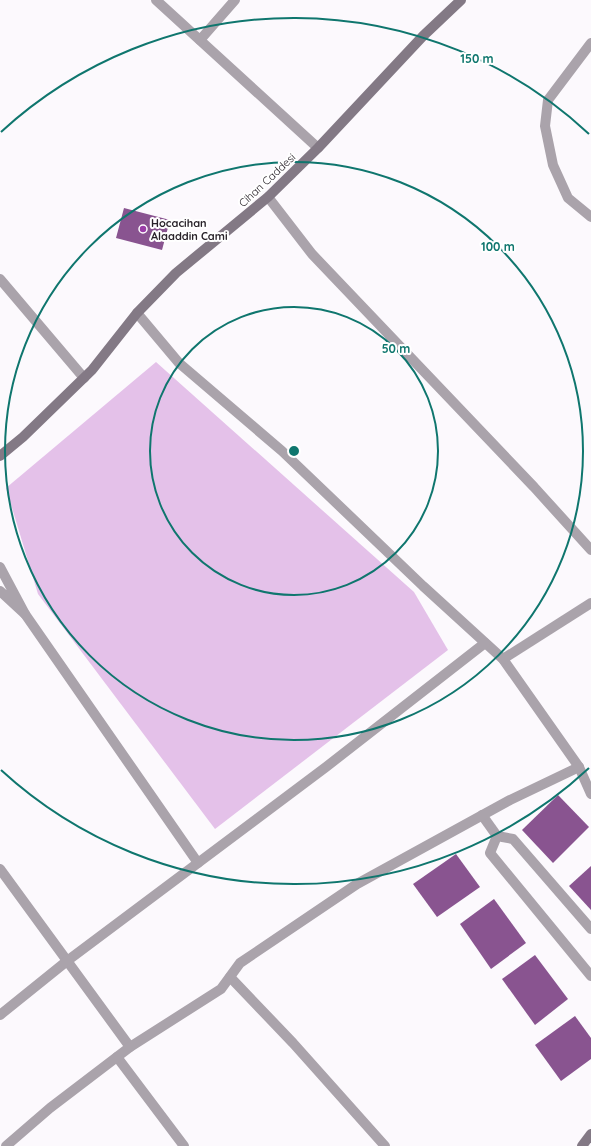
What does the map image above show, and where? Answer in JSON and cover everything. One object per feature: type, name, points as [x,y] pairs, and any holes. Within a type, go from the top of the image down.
[{"type":"street","points":[[156,0],[318,148]]},
{"type":"street","points":[[200,40],[235,0]]},
{"type":"street","name":"Cihan Caddesi","points":[[0,456],[23,437],[84,378],[137,313],[176,273],[268,197],[318,148],[423,36],[461,0]]},
{"type":"street","points":[[591,43],[548,100],[545,126],[553,165],[568,198],[591,217]]},
{"type":"street","points":[[268,197],[312,254],[412,361],[534,487],[591,550]]},
{"type":"street","points":[[0,279],[84,378]]},
{"type":"street","points":[[137,313],[179,363],[282,451],[423,586],[503,658],[579,767],[591,794]]},
{"type":"street","points":[[0,567],[24,614],[198,863]]},
{"type":"street","points":[[0,591],[24,614]]},
{"type":"street","points":[[503,658],[591,603]]},
{"type":"street","points":[[0,1016],[67,961],[326,767],[485,642]]},
{"type":"street","points":[[6,1146],[50,1108],[130,1047],[221,989],[240,963],[357,884],[482,815],[579,767]]},
{"type":"street","points":[[482,815],[497,836],[513,839],[591,929]]},
{"type":"street","points":[[497,836],[490,853],[591,976]]},
{"type":"street","points":[[0,868],[130,1047]]},
{"type":"street","points":[[230,977],[293,1043],[385,1146]]},
{"type":"street","points":[[117,1057],[184,1146]]},
{"type":"street","points":[[582,1146],[591,1134]]},
{"type":"shaded area","points":[[156,362],[414,592],[448,650],[215,829],[38,594],[6,488]]},
{"type":"building","name":"Hocacihan Alaaddin Cami","points":[[124,208],[170,220],[162,250],[116,238]]},
{"type":"building","points":[[558,795],[589,827],[553,863],[522,830]]},
{"type":"building","points":[[456,854],[480,887],[437,917],[413,884]]},
{"type":"building","points":[[591,866],[591,910],[569,886]]},
{"type":"building","points":[[494,899],[526,943],[491,969],[460,924]]},
{"type":"building","points":[[535,955],[568,999],[535,1025],[502,979]]},
{"type":"building","points":[[575,1016],[591,1038],[591,1059],[561,1081],[535,1045]]},
{"type":"place","name":"Hocacihan Alaaddin Cami","points":[[143,229]]}]
